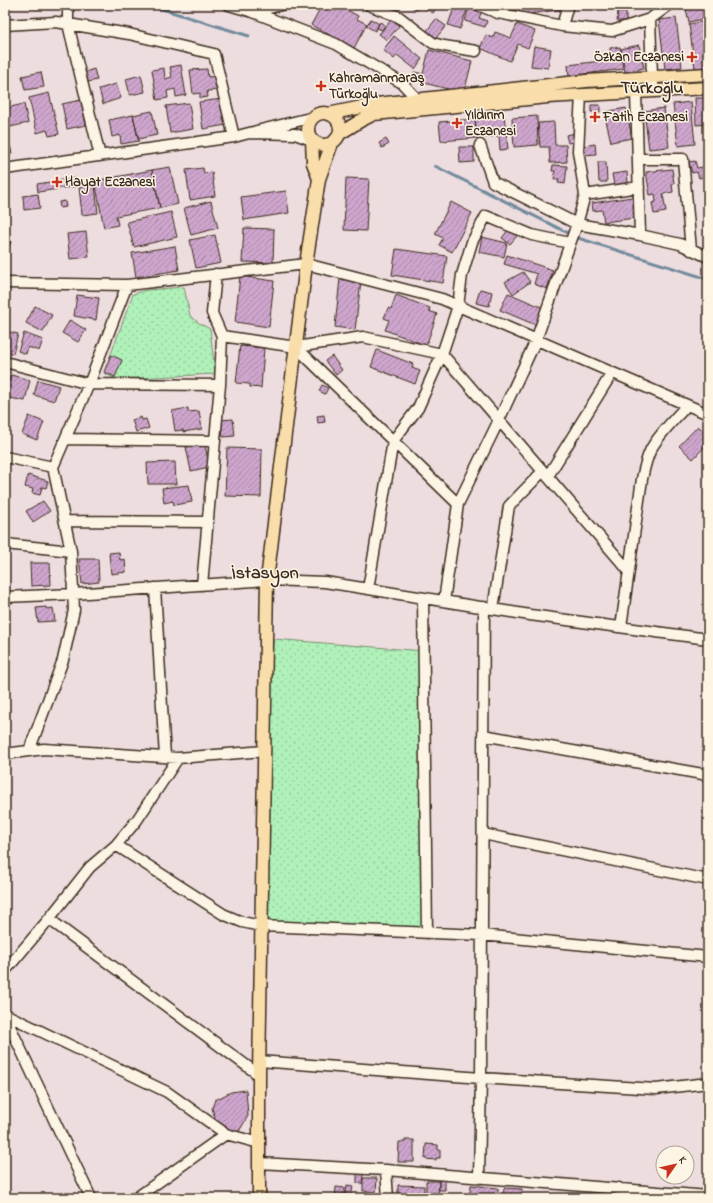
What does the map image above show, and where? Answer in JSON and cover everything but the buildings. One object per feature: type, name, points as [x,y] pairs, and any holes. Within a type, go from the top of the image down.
[{"type":"main road","points":[[319,179],[313,163],[312,140],[308,131],[310,121],[314,117],[323,113],[328,114],[377,104],[586,81],[708,74]]},
{"type":"main road","points":[[312,140],[322,145],[336,138],[360,120],[374,114],[581,95],[708,88]]},
{"type":"main road","points":[[259,1198],[259,1061],[267,580],[306,264],[319,179],[336,138],[339,123],[332,115],[328,114]]},
{"type":"street","points":[[68,5],[68,24],[100,156]]},
{"type":"street","points":[[229,5],[253,12],[336,44],[402,83],[426,109]]},
{"type":"street","points":[[253,12],[281,5]]},
{"type":"street","points":[[369,5],[405,21],[427,40],[444,46],[476,51]]},
{"type":"street","points":[[478,5],[498,13],[562,26],[612,31],[650,19],[669,5]]},
{"type":"street","points":[[562,26],[568,5]]},
{"type":"street","points":[[650,19],[652,77],[654,91]]},
{"type":"street","points":[[5,25],[56,22],[129,34],[214,54],[234,137]]},
{"type":"street","points":[[636,92],[640,235]]},
{"type":"street","points":[[444,601],[458,504],[536,340],[576,226],[585,195],[578,152],[581,95]]},
{"type":"street","points":[[5,169],[234,137],[314,117]]},
{"type":"street","points":[[249,133],[295,134],[312,140]]},
{"type":"street","points":[[480,144],[493,182],[576,226],[640,235],[680,244],[708,257]]},
{"type":"street","points":[[638,159],[683,159],[691,250]]},
{"type":"street","points":[[585,195],[639,187]]},
{"type":"street","points":[[368,589],[393,441],[418,408],[442,354],[458,306],[462,275],[470,248],[486,216],[532,235],[570,242]]},
{"type":"street","points":[[5,283],[127,285],[306,264],[442,299],[708,414]]},
{"type":"street","points":[[202,585],[220,385],[222,336],[212,313],[216,274]]},
{"type":"street","points":[[29,751],[63,660],[74,610],[71,551],[53,467],[89,384],[127,285]]},
{"type":"street","points":[[222,336],[296,347],[363,337],[442,354],[629,571]]},
{"type":"street","points":[[296,347],[458,504]]},
{"type":"street","points":[[5,362],[89,384],[220,385]]},
{"type":"street","points":[[480,1178],[483,734],[488,608],[509,506],[545,474],[612,373]]},
{"type":"street","points":[[622,627],[642,479],[646,462],[651,449],[660,436],[687,405]]},
{"type":"street","points":[[66,439],[215,440]]},
{"type":"street","points":[[5,457],[53,467]]},
{"type":"street","points":[[65,521],[208,522]]},
{"type":"street","points":[[5,544],[71,551]]},
{"type":"street","points":[[5,597],[74,594],[267,580],[325,582],[488,608],[708,639]]},
{"type":"street","points":[[155,588],[165,757]]},
{"type":"street","points":[[423,598],[427,933]]},
{"type":"street","points":[[483,734],[708,775]]},
{"type":"street","points":[[5,754],[44,749],[178,758],[264,751]]},
{"type":"street","points":[[5,972],[90,867],[116,844],[138,820],[178,758]]},
{"type":"street","points":[[482,834],[708,880]]},
{"type":"street","points":[[116,844],[223,914],[242,922],[262,926],[482,935],[708,957]]},
{"type":"street","points":[[49,919],[259,1075]]},
{"type":"street","points":[[5,1015],[167,1092],[226,1134],[259,1143]]},
{"type":"street","points":[[5,1015],[91,1198]]},
{"type":"street","points":[[259,1061],[481,1078],[656,1089],[708,1083]]},
{"type":"street","points":[[136,1198],[226,1134]]},
{"type":"street","points":[[259,1163],[386,1170],[621,1193],[708,1196]]},
{"type":"street","points":[[386,1170],[388,1198]]},
{"type":"green space","points":[[184,287],[190,316],[210,329],[215,374],[116,379],[104,373],[133,294],[147,290]]},
{"type":"green space","points":[[273,639],[424,651],[427,933],[261,926]]},
{"type":"waterway","points":[[149,5],[249,36]]},
{"type":"waterway","points":[[435,166],[578,238],[708,279]]},
{"type":"place","name":"Özkan Eczanesi","points":[[692,57]]},
{"type":"place","name":"Kahramanmaraş Türkoğlu","points":[[321,86]]},
{"type":"place","name":"Fatih Eczanesi","points":[[595,117]]},
{"type":"place","name":"Yıldırım Eczanesi","points":[[457,123]]},
{"type":"place","name":"Hayat Eczanesi","points":[[57,182]]},
{"type":"district","name":"Türkoğlu","points":[[652,89]]},
{"type":"district","name":"İstasyon","points":[[265,574]]}]
